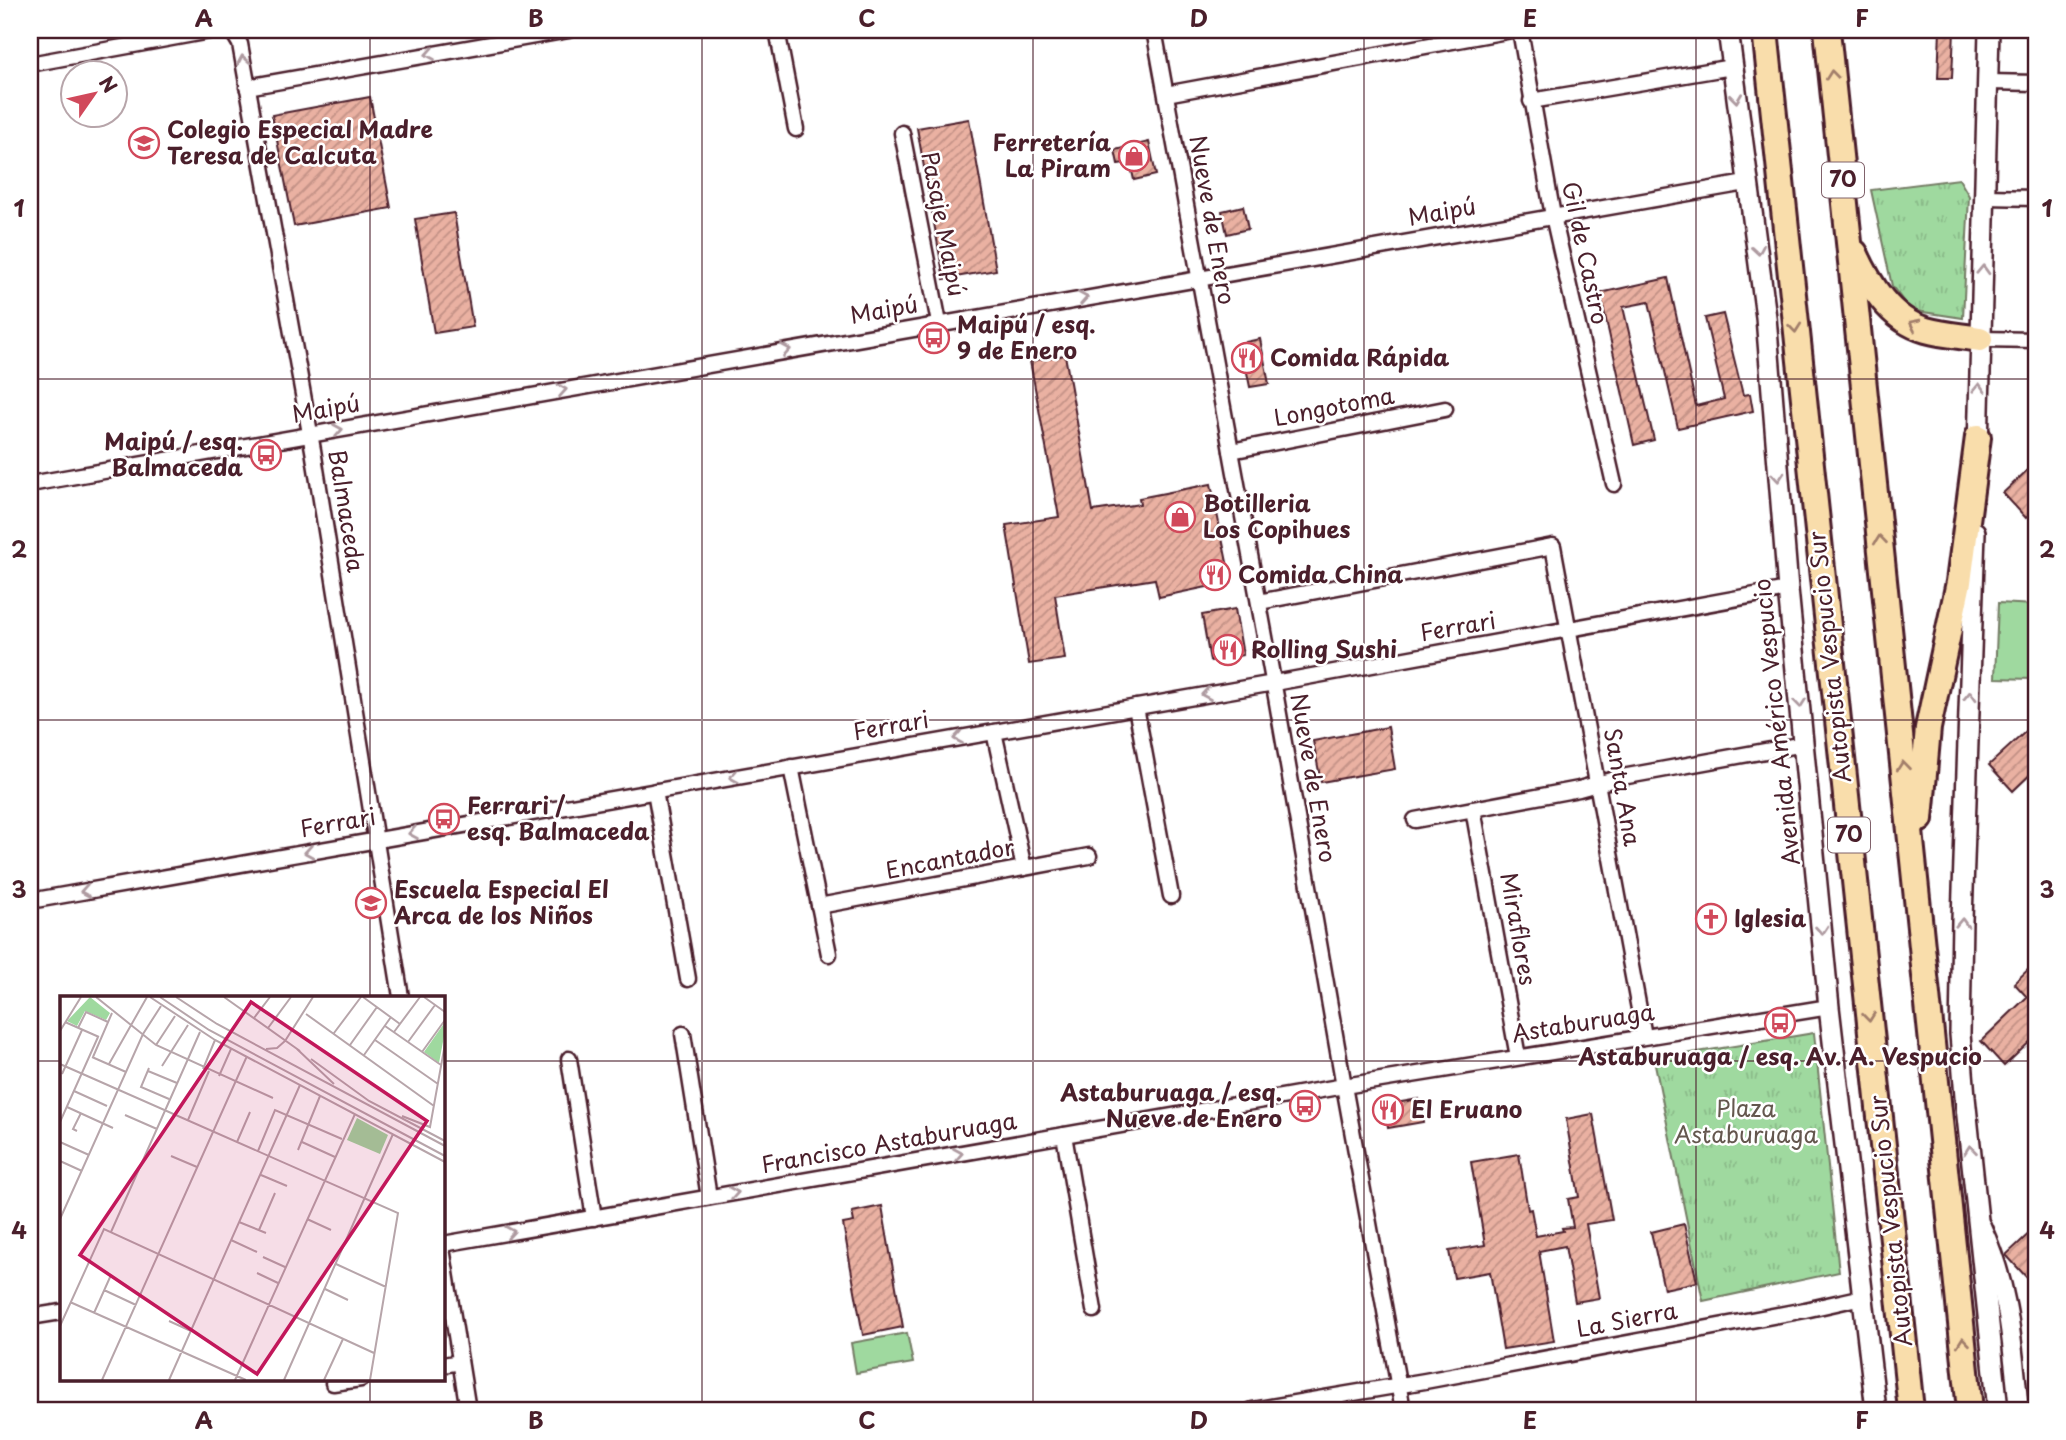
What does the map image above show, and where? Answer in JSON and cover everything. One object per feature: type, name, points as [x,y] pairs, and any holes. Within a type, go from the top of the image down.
[{"type":"highway","name":"Autopista Vespucio Sur","points":[[1765,30],[1911,1410]]},
{"type":"highway","name":"70","points":[[1827,30],[1970,1410]]},
{"type":"highway","points":[[1849,240],[1874,288],[1904,320],[1927,330],[1980,339]]},
{"type":"highway","points":[[1915,883],[1928,727],[1959,582],[1978,437]]},
{"type":"main road","name":"Avenida Américo Vespucio","points":[[1728,30],[1746,183],[1766,317],[1788,589],[1829,1007],[1876,1410]]},
{"type":"main road","points":[[1989,30],[1960,1005],[1963,1076],[1998,1410]]},
{"type":"street","points":[[30,64],[215,30]]},
{"type":"street","points":[[247,87],[569,30]]},
{"type":"street","points":[[777,30],[796,128]]},
{"type":"street","name":"Nueve de Enero","points":[[1154,30],[1274,682],[1403,1410]]},
{"type":"street","points":[[1166,94],[1512,30]]},
{"type":"street","name":"Gil de Castro","points":[[1520,30],[1553,216],[1614,484]]},
{"type":"street","name":"Balmaceda","points":[[230,32],[240,44],[310,435],[401,996]]},
{"type":"street","points":[[1531,101],[1732,67]]},
{"type":"street","points":[[1989,82],[2036,83]]},
{"type":"street","name":"Pasaje Maipú","points":[[902,133],[939,323]]},
{"type":"street","name":"Maipú","points":[[30,484],[1746,183]]},
{"type":"street","points":[[1985,197],[2036,198]]},
{"type":"street","points":[[1980,339],[2036,340]]},
{"type":"street","name":"Longotoma","points":[[1231,451],[1445,409]]},
{"type":"street","name":"Santa Ana","points":[[1259,601],[1553,546],[1644,1036]]},
{"type":"street","name":"Ferrari","points":[[30,901],[1570,630],[1788,589]]},
{"type":"street","points":[[1136,707],[1171,896]]},
{"type":"street","points":[[994,732],[1024,868]]},
{"type":"street","points":[[1415,820],[1622,777],[1804,744]]},
{"type":"street","points":[[792,767],[829,954]]},
{"type":"street","points":[[655,791],[688,979]]},
{"type":"street","name":"Miraflores","points":[[1473,809],[1518,1057]]},
{"type":"street","name":"Encantador","points":[[819,906],[1089,856]]},
{"type":"street","name":"Astaburuaga","points":[[1344,1086],[1829,1007]]},
{"type":"street","points":[[683,1034],[709,1197]]},
{"type":"street","points":[[569,1059],[594,1218]]},
{"type":"street","name":"Francisco Astaburuaga","points":[[444,1244],[1344,1086]]},
{"type":"street","points":[[1064,1135],[1094,1310]]},
{"type":"street","points":[[1978,1218],[2006,1295],[2019,1410]]},
{"type":"street","points":[[444,1260],[468,1410]]},
{"type":"street","name":"La Sierra","points":[[1252,1410],[1805,1310],[1863,1297]]},
{"type":"street","points":[[30,1317],[60,1312]]},
{"type":"street","points":[[444,1365],[460,1362]]},
{"type":"street","points":[[333,1384],[355,1380]]},
{"type":"green space","points":[[1959,179],[1969,196],[1963,318],[1910,310],[1892,286],[1871,190]]},
{"type":"green space","points":[[1998,603],[2035,605],[2033,679],[1995,678]]},
{"type":"green space","name":"Plaza Astaburuaga","points":[[1814,1033],[1839,1272],[1703,1301],[1654,1059]]},
{"type":"green space","points":[[907,1333],[913,1363],[856,1373],[851,1343]]},
{"type":"building","points":[[1940,30],[1954,30],[1952,78],[1938,78]]},
{"type":"building","points":[[370,97],[391,208],[294,226],[272,115]]},
{"type":"building","points":[[969,119],[996,270],[944,279],[917,128]]},
{"type":"building","name":"Ferretería La Piram","points":[[1149,142],[1156,175],[1134,180],[1130,162],[1118,164],[1115,150]]},
{"type":"building","points":[[1243,206],[1248,229],[1227,234],[1222,211]]},
{"type":"building","points":[[454,213],[473,327],[434,333],[415,219]]},
{"type":"building","points":[[1668,278],[1696,406],[1724,399],[1705,318],[1723,314],[1743,395],[1750,394],[1753,411],[1678,428],[1649,302],[1623,307],[1654,440],[1634,445],[1600,293]]},
{"type":"building","points":[[1260,339],[1269,384],[1250,387],[1241,343]]},
{"type":"building","points":[[1065,355],[1093,511],[1140,504],[1139,498],[1211,484],[1231,582],[1159,597],[1155,579],[1055,595],[1065,659],[1029,664],[1006,525],[1059,517],[1030,361]]},
{"type":"building","points":[[2036,462],[2036,509],[2026,518],[2003,493]]},
{"type":"building","points":[[1235,609],[1243,655],[1210,661],[1202,615]]},
{"type":"building","points":[[2036,722],[2036,769],[2013,791],[1989,765]]},
{"type":"building","points":[[1388,727],[1395,769],[1321,782],[1313,741]]},
{"type":"building","points":[[2036,962],[2036,1036],[2004,1066],[1981,1041],[2027,997],[2014,983]]},
{"type":"building","points":[[1419,1099],[1423,1122],[1388,1128],[1384,1105]]},
{"type":"building","points":[[1593,1114],[1612,1220],[1586,1224],[1599,1298],[1575,1302],[1565,1246],[1539,1251],[1554,1341],[1503,1349],[1490,1272],[1454,1278],[1449,1251],[1485,1245],[1471,1162],[1519,1154],[1528,1210],[1531,1209],[1536,1236],[1563,1231],[1562,1228],[1573,1227],[1568,1199],[1579,1197],[1566,1119]]},
{"type":"building","points":[[882,1206],[903,1327],[863,1335],[843,1224],[854,1222],[852,1212]]},
{"type":"building","points":[[1684,1224],[1697,1282],[1664,1289],[1651,1232]]},
{"type":"building","points":[[2036,1227],[2036,1274],[2029,1280],[2006,1255]]},
{"type":"place","name":"Colegio Especial Madre Teresa de Calcuta","points":[[144,143]]},
{"type":"place","name":"Ferretería La Piram","points":[[1134,156]]},
{"type":"place","name":"Maipú / esq. 9 de Enero","points":[[934,338]]},
{"type":"place","name":"Comida Rápida","points":[[1247,358]]},
{"type":"place","name":"Maipú / esq. Balmaceda","points":[[266,455]]},
{"type":"place","name":"Botilleria Los Copihues","points":[[1180,517]]},
{"type":"place","name":"Comida China","points":[[1215,575]]},
{"type":"place","name":"Rolling Sushi","points":[[1228,650]]},
{"type":"place","name":"Ferrari / esq. Balmaceda","points":[[444,819]]},
{"type":"place","name":"Escuela Especial El Arca de los Niños","points":[[371,903]]},
{"type":"place","name":"Iglesia","points":[[1711,919]]},
{"type":"place","name":"Astaburuaga / esq. Av. A. Vespucio","points":[[1780,1023]]},
{"type":"place","name":"Astaburuaga / esq. Nueve de Enero","points":[[1305,1106]]},
{"type":"place","name":"El Eruano","points":[[1388,1110]]}]
